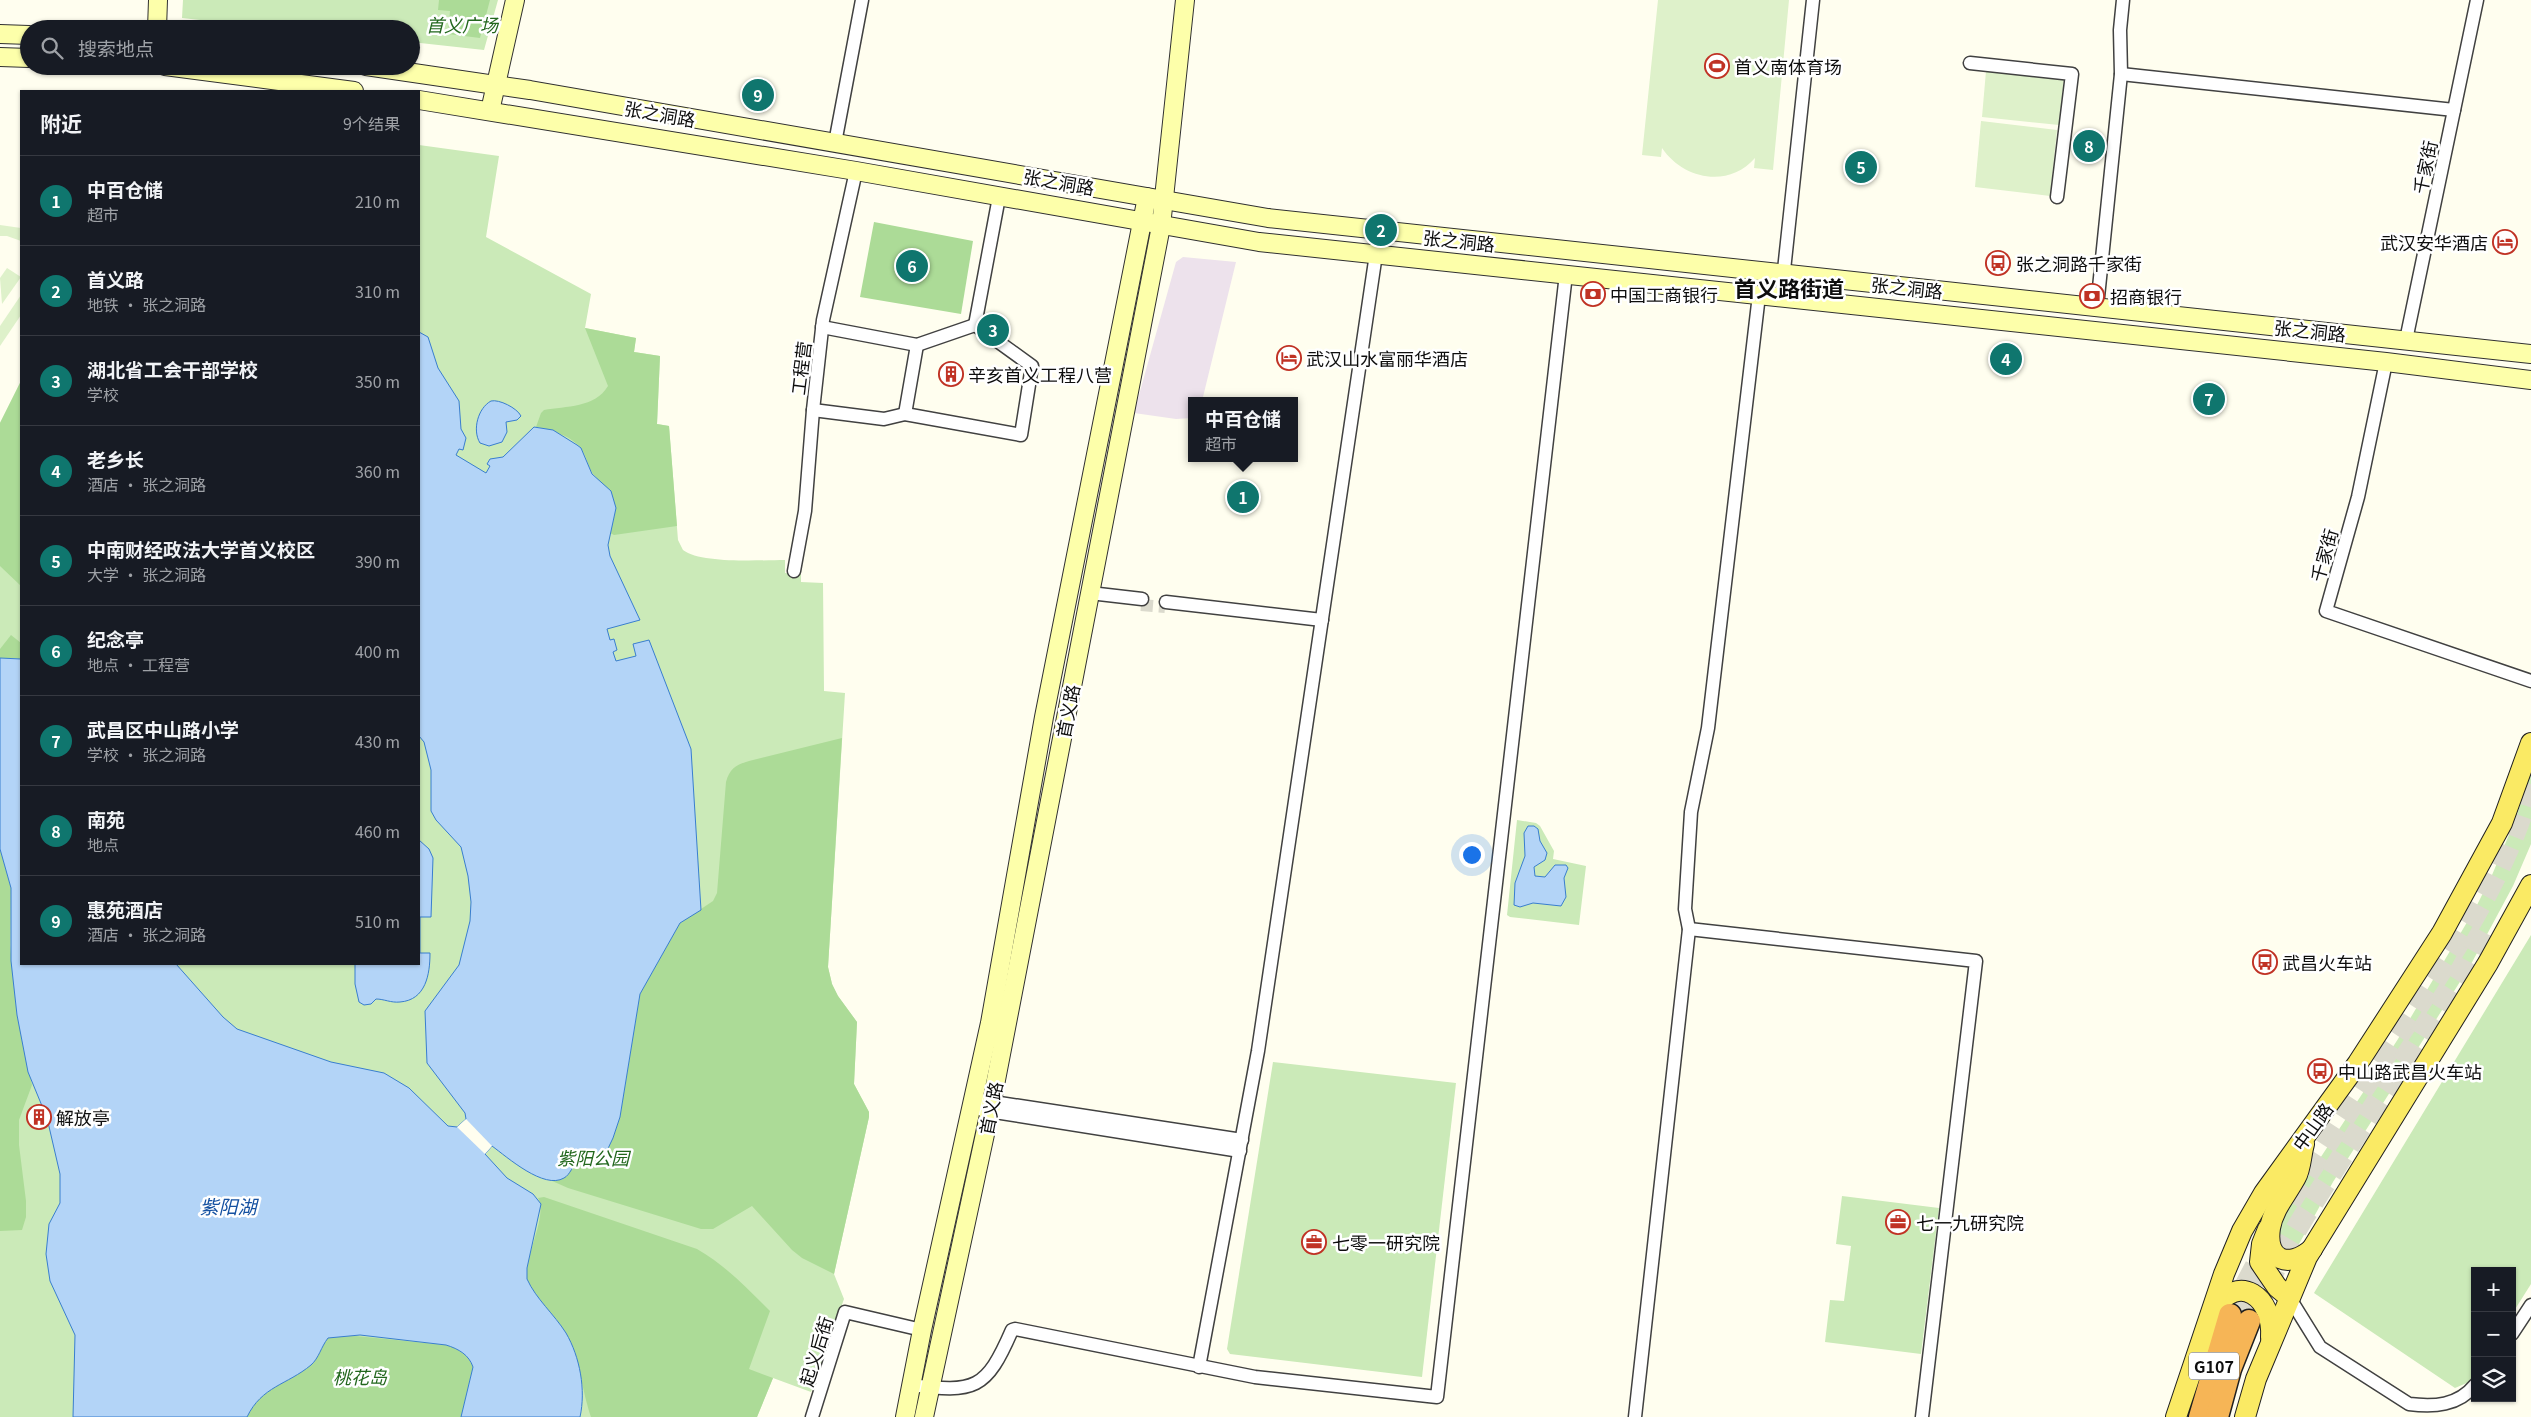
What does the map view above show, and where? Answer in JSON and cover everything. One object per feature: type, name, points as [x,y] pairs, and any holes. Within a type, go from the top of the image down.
[{"type":"highway","name":"G107","points":[[2200,1417],[2230,1317]]},
{"type":"highway","name":"G107","points":[[2217,1417],[2230,1370],[2230,1317]]},
{"type":"main road","points":[[145,20],[146,0]]},
{"type":"main road","points":[[157,20],[158,0]]},
{"type":"main road","points":[[490,111],[494,85],[515,0]]},
{"type":"main road","name":"首义路","points":[[924,1417],[982,1105],[1090,596],[1166,200],[1185,0]]},
{"type":"main road","points":[[0,34],[20,35]]},
{"type":"main road","points":[[0,58],[20,58]]},
{"type":"main road","name":"张之洞路","points":[[420,74],[835,143],[1278,220],[2531,354]]},
{"type":"main road","points":[[233,75],[346,90]]},
{"type":"main road","name":"张之洞路","points":[[420,100],[856,171],[1142,223],[1259,242],[2386,362],[2531,380]]},
{"type":"main road","name":"首义路","points":[[905,1417],[922,1330],[982,1105],[990,1023],[1044,718],[1147,197]]},
{"type":"main road","name":"中山路","points":[[2176,1417],[2230,1317],[2224,1274],[2242,1231],[2264,1193],[2358,1063],[2442,934],[2502,823],[2531,743]]},
{"type":"main road","points":[[2245,1417],[2256,1379],[2270,1342],[2312,1249],[2488,963],[2531,885]]},
{"type":"main road","points":[[2289,1297],[2276,1286],[2260,1262],[2262,1244],[2273,1217],[2296,1176],[2306,1135]]},
{"type":"main road","points":[[2273,1217],[2270,1229],[2270,1242],[2273,1252],[2282,1260],[2292,1261],[2312,1249]]},
{"type":"main road","points":[[2230,1317],[2218,1304],[2228,1294],[2253,1293],[2264,1301],[2270,1314],[2270,1342]]},
{"type":"street","points":[[835,143],[862,0]]},
{"type":"street","points":[[1781,298],[1813,0]]},
{"type":"street","points":[[2097,307],[2122,74],[2120,30],[2123,0]]},
{"type":"street","name":"千家街","points":[[2406,340],[2477,0]]},
{"type":"street","points":[[1970,64],[2072,74],[2057,197]]},
{"type":"street","points":[[2122,74],[2454,110]]},
{"type":"street","name":"工程营","points":[[794,571],[805,511],[822,327],[856,171]]},
{"type":"street","points":[[975,325],[1000,197]]},
{"type":"street","points":[[1199,1366],[1258,1051],[1376,254]]},
{"type":"street","points":[[911,1385],[964,1388],[982,1380],[992,1370],[1015,1329],[1255,1377],[1437,1397],[1566,274]]},
{"type":"street","points":[[1635,1417],[1689,929],[1685,909],[1691,812],[1708,728],[1759,295]]},
{"type":"street","points":[[822,327],[917,345],[975,325]]},
{"type":"street","points":[[813,410],[884,420],[904,414],[1021,435],[1032,366],[975,325]]},
{"type":"street","points":[[904,414],[917,345]]},
{"type":"street","name":"千家街","points":[[2386,362],[2358,496],[2326,611],[2531,681]]},
{"type":"street","points":[[1090,596],[1141,602]]},
{"type":"street","points":[[1165,605],[1322,622]]},
{"type":"street","points":[[1689,929],[1976,961],[1922,1417]]},
{"type":"street","points":[[982,1105],[1241,1145]]},
{"type":"street","points":[[2289,1297],[2320,1347],[2409,1404],[2426,1406],[2446,1404],[2467,1394],[2471,1390]]},
{"type":"street","points":[[2516,1328],[2531,1306]]},
{"type":"street","name":"起义后街","points":[[812,1417],[845,1312],[922,1330]]},
{"type":"shaded area","points":[[1183,257],[1236,262],[1203,397],[1188,397],[1188,418],[1176,419],[1134,413],[1176,262]]},
{"type":"green space","name":"首义广场","points":[[183,0],[498,0],[484,50],[420,43],[420,20],[200,20],[182,18]]},
{"type":"green space","points":[[439,0],[490,0],[480,38],[448,34],[450,11],[438,10]]},
{"type":"green space","name":"首义南体育场","points":[[1658,0],[1789,0],[1773,170],[1754,168],[1755,158],[1744,168],[1732,174],[1719,177],[1706,176],[1682,167],[1671,159],[1662,148],[1661,157],[1642,155]]},
{"type":"green space","points":[[1986,71],[2064,79],[2059,125],[1982,117]]},
{"type":"green space","points":[[1981,121],[2057,130],[2050,196],[1975,187]]},
{"type":"green space","name":"紫阳公园","points":[[420,145],[499,156],[486,237],[591,294],[585,328],[636,338],[634,352],[660,356],[657,424],[669,426],[678,540],[683,550],[703,557],[717,559],[747,561],[785,560],[785,573],[801,574],[801,582],[823,583],[824,691],[845,693],[828,967],[832,984],[838,996],[857,1022],[854,1084],[869,1112],[869,1117],[834,1274],[844,1299],[811,1392],[773,1378],[757,1417],[0,1417],[0,423],[20,383],[20,965],[420,965]]},
{"type":"green space","points":[[874,222],[973,241],[961,314],[860,297]]},
{"type":"green space","points":[[0,225],[20,228],[20,241],[7,236],[0,236]]},
{"type":"green space","points":[[7,268],[20,276],[2,304],[0,278]]},
{"type":"green space","points":[[20,296],[20,316],[0,346],[0,326]]},
{"type":"green space","points":[[585,328],[636,338],[634,352],[660,356],[657,424],[669,426],[677,526],[614,535],[610,533],[615,514],[591,471],[582,450],[567,437],[536,427],[544,410],[588,402],[596,398],[608,386]]},
{"type":"green space","points":[[20,383],[20,585],[0,566],[0,423]]},
{"type":"green space","points":[[11,635],[20,642],[20,659],[0,658],[0,649]]},
{"type":"green space","points":[[842,738],[828,967],[832,984],[838,996],[857,1022],[854,1084],[869,1112],[869,1117],[834,1274],[802,1258],[792,1250],[752,1206],[713,1229],[701,1229],[568,1188],[550,1180],[563,1177],[578,1160],[593,1157],[613,1138],[620,1117],[640,994],[680,923],[713,901],[717,893],[726,782],[729,773],[737,766],[749,761]]},
{"type":"green space","points":[[2531,771],[2531,844],[2513,886],[2470,966],[2333,1182],[2293,1255],[2275,1243],[2284,1217],[2298,1192],[2398,1039],[2476,907],[2516,818]]},
{"type":"green space","points":[[1517,820],[1536,823],[1540,826],[1554,851],[1553,859],[1586,866],[1579,925],[1510,917],[1507,915]]},
{"type":"green space","points":[[0,849],[11,888],[10,945],[17,1015],[32,1085],[19,1120],[19,1145],[26,1201],[26,1217],[22,1230],[0,1231]]},
{"type":"green space","points":[[2531,935],[2531,1284],[2516,1308],[2516,1267],[2471,1267],[2471,1379],[2469,1382],[2455,1388],[2314,1293]]},
{"type":"green space","points":[[1273,1062],[1456,1083],[1422,1377],[1230,1354],[1227,1349]]},
{"type":"green space","points":[[1842,1196],[1939,1208],[1921,1354],[1825,1342],[1830,1300],[1844,1301],[1851,1246],[1836,1244]]},
{"type":"green space","points":[[544,1197],[697,1249],[744,1285],[770,1311],[749,1369],[773,1378],[757,1417],[591,1417],[570,1341],[561,1325],[535,1293],[527,1279],[529,1259],[540,1215],[538,1198]]},
{"type":"green space","name":"桃花岛","points":[[346,1335],[446,1345],[455,1348],[468,1359],[473,1367],[461,1417],[247,1417],[253,1407],[268,1392],[311,1365],[316,1360],[328,1338]]},
{"type":"water","name":"紫阳湖","points":[[420,333],[428,337],[438,368],[459,401],[461,429],[466,438],[463,450],[459,449],[456,455],[486,473],[490,466],[487,464],[490,459],[503,457],[534,427],[553,430],[581,448],[592,474],[611,491],[616,508],[608,545],[610,556],[640,620],[607,629],[610,640],[614,639],[617,650],[613,652],[616,661],[636,656],[633,644],[649,640],[691,749],[701,910],[680,923],[640,994],[620,1117],[603,1159],[593,1157],[578,1160],[566,1177],[556,1181],[546,1180],[526,1171],[492,1146],[485,1154],[507,1178],[533,1194],[541,1204],[527,1268],[527,1279],[535,1293],[566,1333],[575,1352],[582,1385],[580,1417],[461,1417],[473,1367],[463,1353],[446,1345],[360,1335],[328,1338],[311,1365],[268,1392],[253,1407],[247,1417],[73,1417],[75,1335],[50,1281],[46,1254],[49,1224],[60,1203],[60,1174],[47,1118],[28,1072],[17,1015],[11,961],[11,888],[0,849],[0,658],[20,659],[20,965],[177,965],[223,1017],[237,1029],[331,1062],[384,1073],[409,1088],[448,1126],[457,1127],[466,1119],[465,1113],[427,1063],[425,1011],[459,965],[470,921],[471,902],[468,876],[461,847],[436,820],[431,811],[431,770],[424,742],[420,737]]},
{"type":"water","points":[[491,401],[498,401],[508,405],[521,416],[517,420],[506,422],[507,432],[502,442],[489,446],[480,443],[477,426],[480,414],[486,404]]},
{"type":"water","points":[[1528,826],[1534,826],[1538,829],[1540,841],[1547,853],[1545,860],[1534,867],[1535,876],[1545,877],[1555,865],[1566,865],[1568,868],[1564,878],[1566,897],[1561,906],[1533,903],[1520,907],[1514,905],[1515,883],[1525,856],[1524,833]]},
{"type":"water","points":[[420,841],[429,849],[433,858],[431,917],[420,917]]},
{"type":"water","points":[[420,953],[430,953],[425,985],[416,996],[409,1000],[397,1002],[376,999],[371,1004],[364,1005],[359,1002],[355,984],[355,965],[420,965]]},
{"type":"pier","points":[[466,1119],[492,1146],[485,1154],[457,1127]]},
{"type":"tunnel","points":[[1141,605],[1165,607]]},
{"type":"tunnel","points":[[2290,1202],[2434,982],[2467,928],[2510,845],[2531,784]]},
{"type":"tunnel","points":[[2251,1318],[2284,1250],[2306,1213],[2462,969],[2483,930]]},
{"type":"tunnel","points":[[2230,1315],[2268,1243]]},
{"type":"place","name":"首义南体育场","points":[[1717,66]]},
{"type":"place","name":"惠苑酒店","points":[[758,95]]},
{"type":"place","name":"南苑","points":[[2089,146]]},
{"type":"place","name":"中南财经政法大学首义校区","points":[[1861,167]]},
{"type":"place","name":"首义路","points":[[1381,230]]},
{"type":"place","name":"武汉安华酒店","points":[[2505,242]]},
{"type":"place","name":"张之洞路千家街","points":[[1998,263]]},
{"type":"place","name":"纪念亭","points":[[912,266]]},
{"type":"place","name":"中国工商银行","points":[[1593,294]]},
{"type":"place","name":"招商银行","points":[[2092,296]]},
{"type":"place","name":"湖北省工会干部学校","points":[[993,330]]},
{"type":"place","name":"武汉山水富丽华酒店","points":[[1289,358]]},
{"type":"place","name":"老乡长","points":[[2006,359]]},
{"type":"place","name":"辛亥首义工程八营","points":[[951,374]]},
{"type":"place","name":"武昌区中山路小学","points":[[2209,399]]},
{"type":"place","name":"中百仓储","points":[[1243,497]]},
{"type":"place","name":"武昌火车站","points":[[2265,962]]},
{"type":"place","name":"中山路武昌火车站","points":[[2320,1071]]},
{"type":"place","name":"解放亭","points":[[39,1117]]},
{"type":"place","name":"七一九研究院","points":[[1898,1222]]},
{"type":"place","name":"七零一研究院","points":[[1314,1242]]},
{"type":"district","name":"首义路街道","points":[[1789,287]]}]
